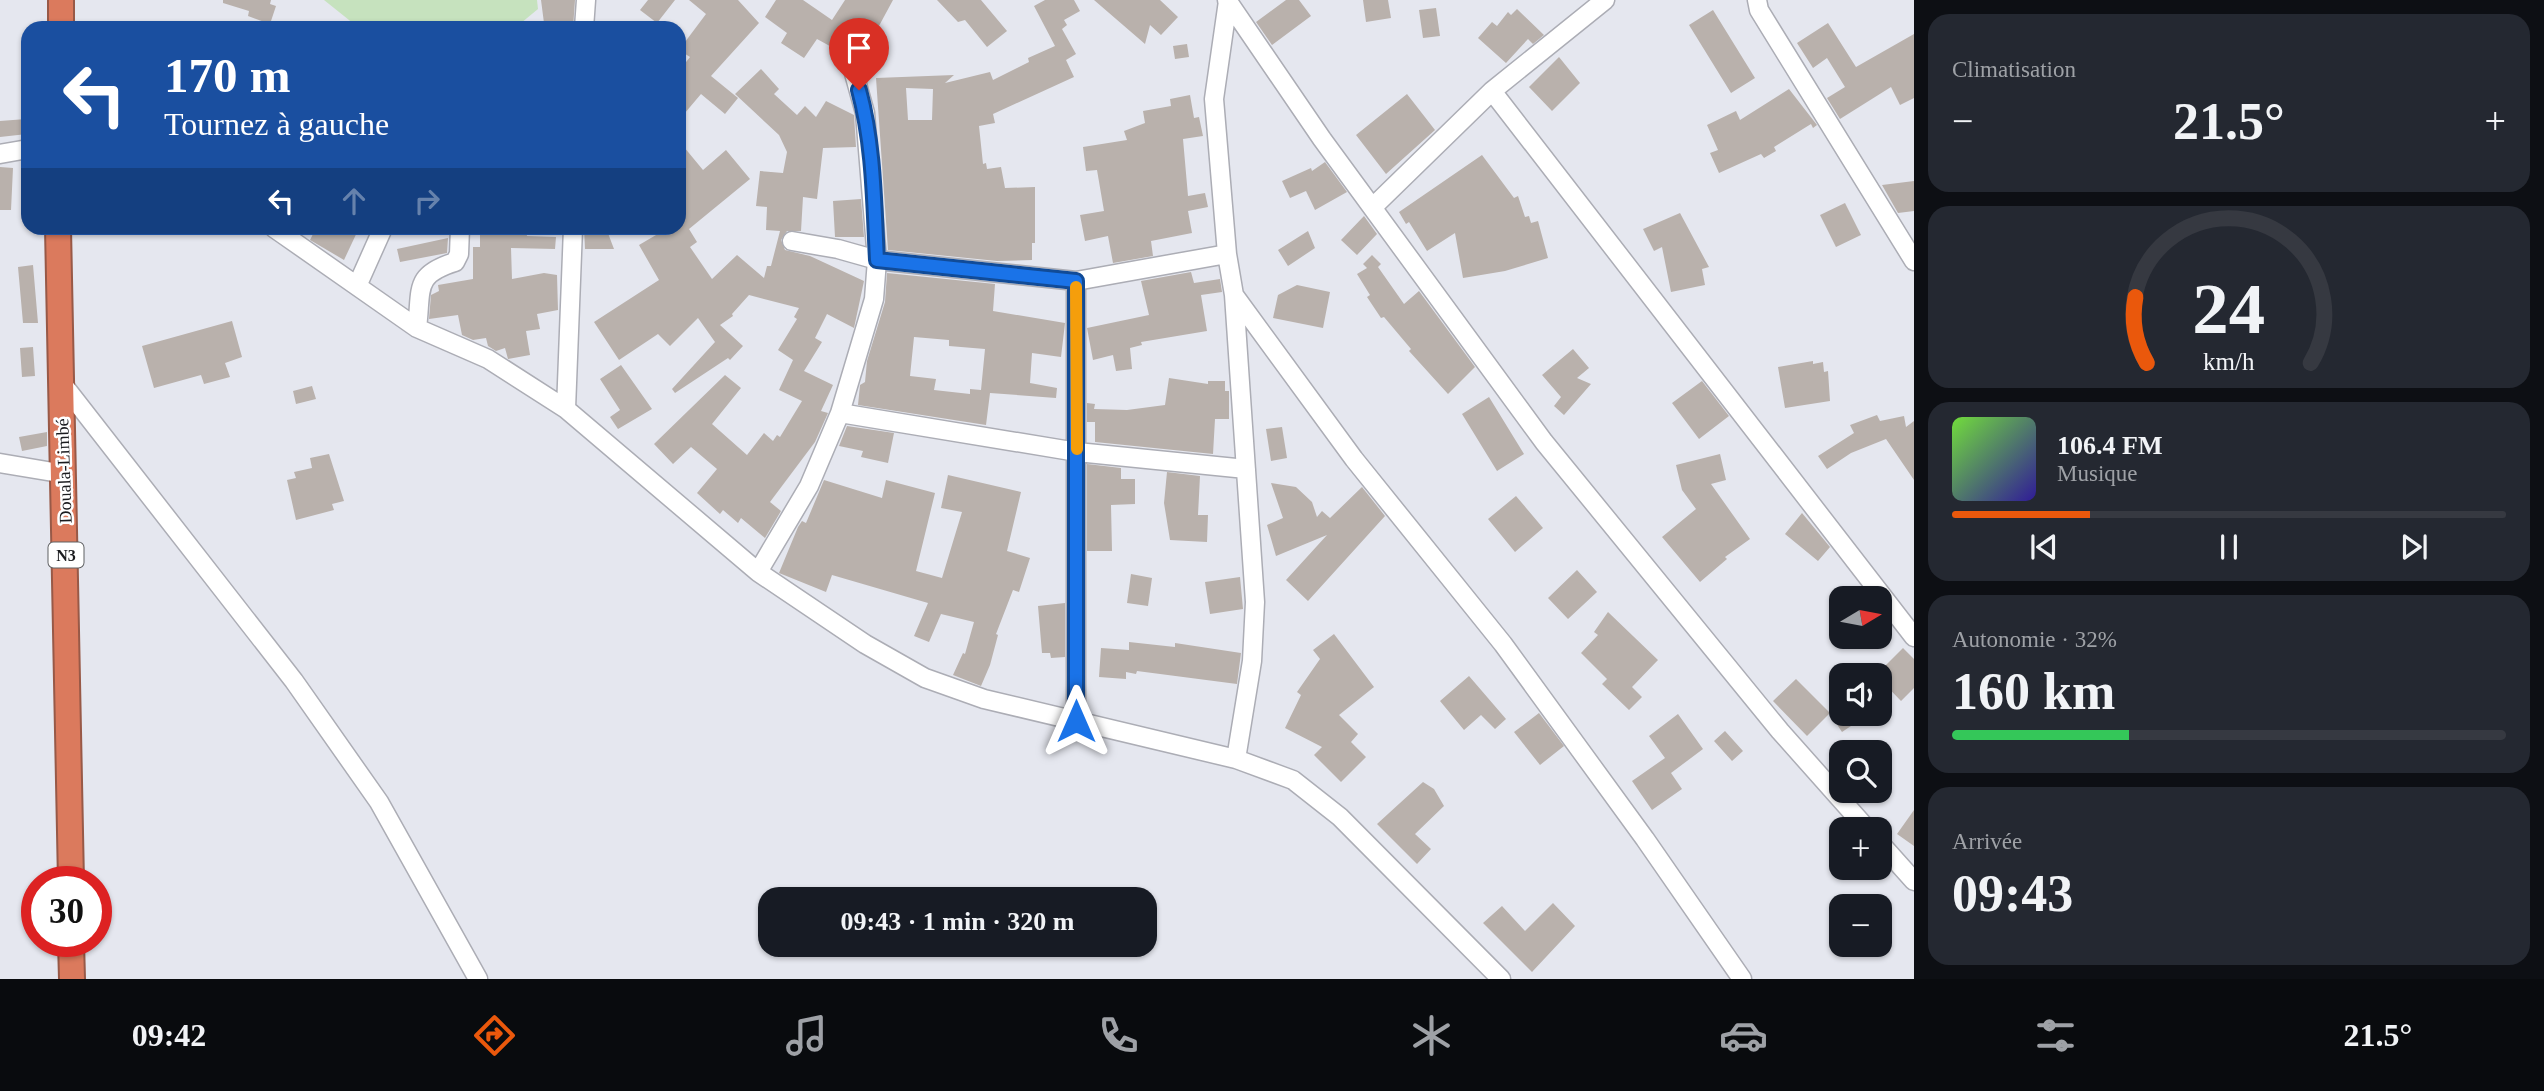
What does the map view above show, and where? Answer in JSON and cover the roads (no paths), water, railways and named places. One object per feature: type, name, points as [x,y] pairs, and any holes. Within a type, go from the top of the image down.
[{"type":"highway","points":[[61,0],[61,21]]},
{"type":"highway","name":"Douala-Limbé","points":[[58,235],[71,866]]},
{"type":"highway","points":[[71,957],[72,979]]},
{"type":"street","points":[[584,21],[586,0]]},
{"type":"street","points":[[1228,0],[1322,139],[1374,206],[1544,442],[1780,731],[1856,817]]},
{"type":"street","points":[[1228,0],[1214,99],[1227,254],[1234,295],[1255,602],[1252,661],[1236,759]]},
{"type":"street","points":[[1374,206],[1492,91],[1605,0]]},
{"type":"street","points":[[1757,0],[1759,10],[1914,261]]},
{"type":"street","points":[[758,572],[809,486],[840,413],[874,299],[877,260],[865,113],[852,66]]},
{"type":"street","points":[[1492,91],[1914,638]]},
{"type":"street","points":[[0,154],[21,150]]},
{"type":"street","points":[[284,235],[358,284],[417,328],[488,359],[566,409],[758,572],[865,644],[925,678],[984,699],[1236,759],[1293,780],[1340,817],[1501,979]]},
{"type":"street","points":[[358,284],[380,235]]},
{"type":"street","points":[[417,328],[424,279],[432,269],[455,262],[459,254],[460,235]]},
{"type":"street","points":[[566,409],[573,235]]},
{"type":"street","points":[[792,241],[838,249],[877,260],[1076,281],[1227,254]]},
{"type":"street","points":[[1076,281],[1076,721]]},
{"type":"street","points":[[1234,295],[1354,459],[1503,644],[1645,839],[1742,979]]},
{"type":"street","points":[[61,382],[295,681],[379,802],[478,979]]},
{"type":"street","points":[[840,413],[1077,452],[1246,469]]},
{"type":"street","points":[[0,463],[65,474]]},
{"type":"street","points":[[1892,856],[1914,881]]}]
